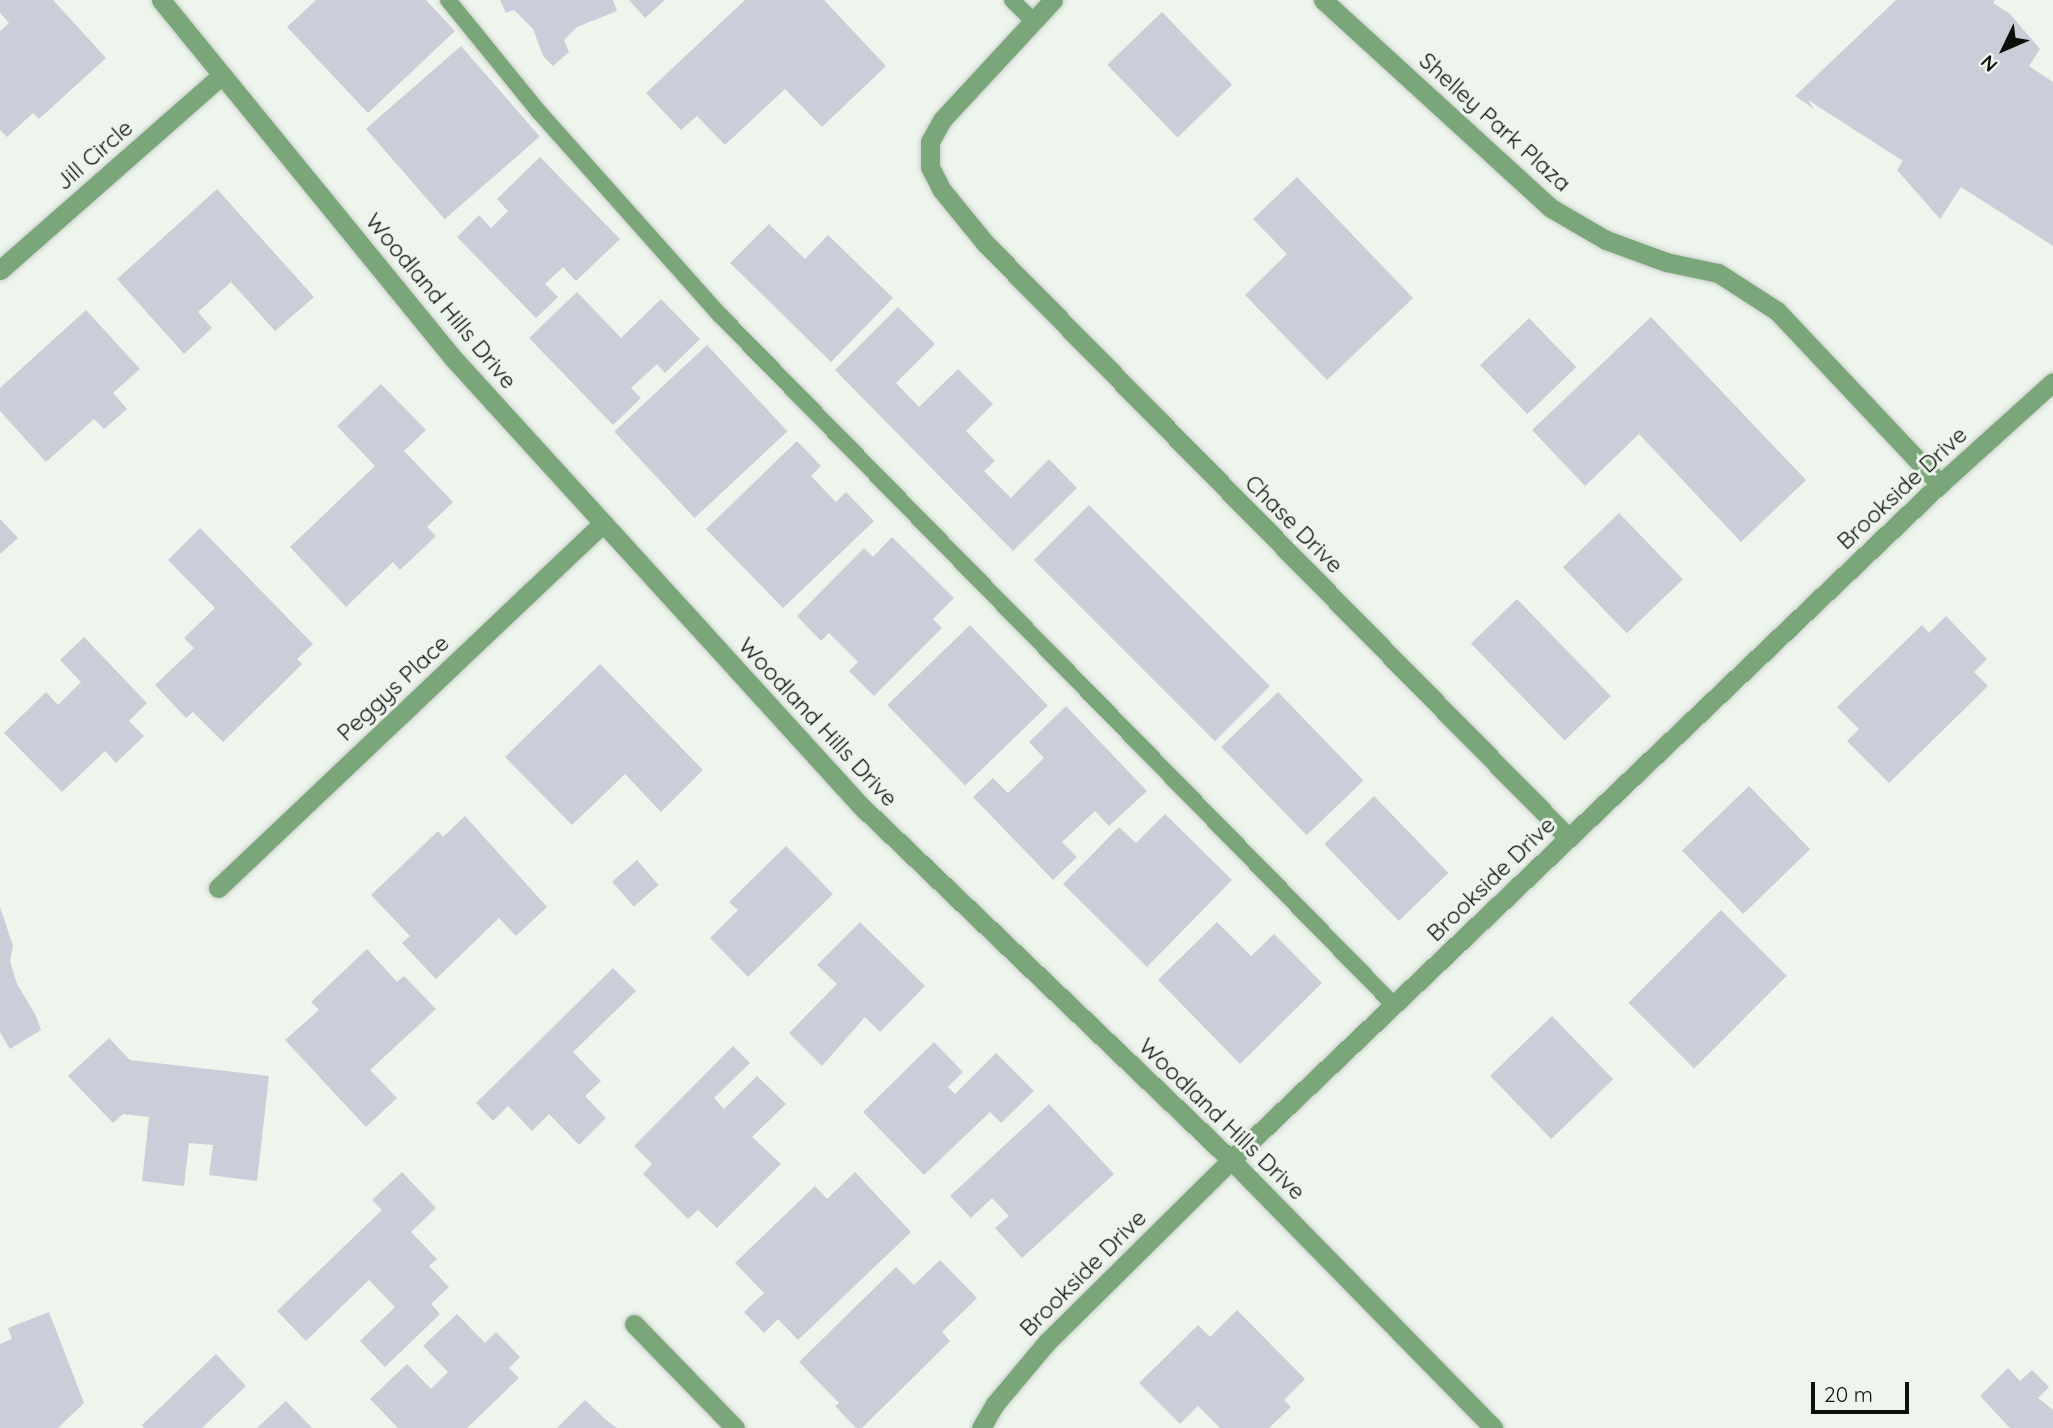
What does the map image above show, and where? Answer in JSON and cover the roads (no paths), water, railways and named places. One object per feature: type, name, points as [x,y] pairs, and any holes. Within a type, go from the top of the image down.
[{"type":"street","name":"Woodland Hills Drive","points":[[161,0],[453,358],[860,805],[1231,1160],[1493,1428]]},
{"type":"street","name":"Chase Drive","points":[[1053,0],[942,120],[930,142],[930,167],[941,189],[985,243],[1569,838]]},
{"type":"street","name":"Shelley Park Plaza","points":[[1323,0],[1551,208],[1606,240],[1666,262],[1718,273],[1776,311],[1940,484]]},
{"type":"street","name":"Jill Circle","points":[[0,270],[221,76]]},
{"type":"street","name":"Brookside Drive","points":[[981,1428],[995,1404],[1047,1342],[1231,1160],[1940,484],[2053,382]]},
{"type":"street","name":"Peggys Place","points":[[218,888],[602,524]]},
{"type":"street","points":[[635,1324],[735,1428]]},
{"type":"lane","points":[[448,0],[538,112],[719,314],[1394,1005]]},
{"type":"lane","points":[[1012,0],[1033,21]]}]
